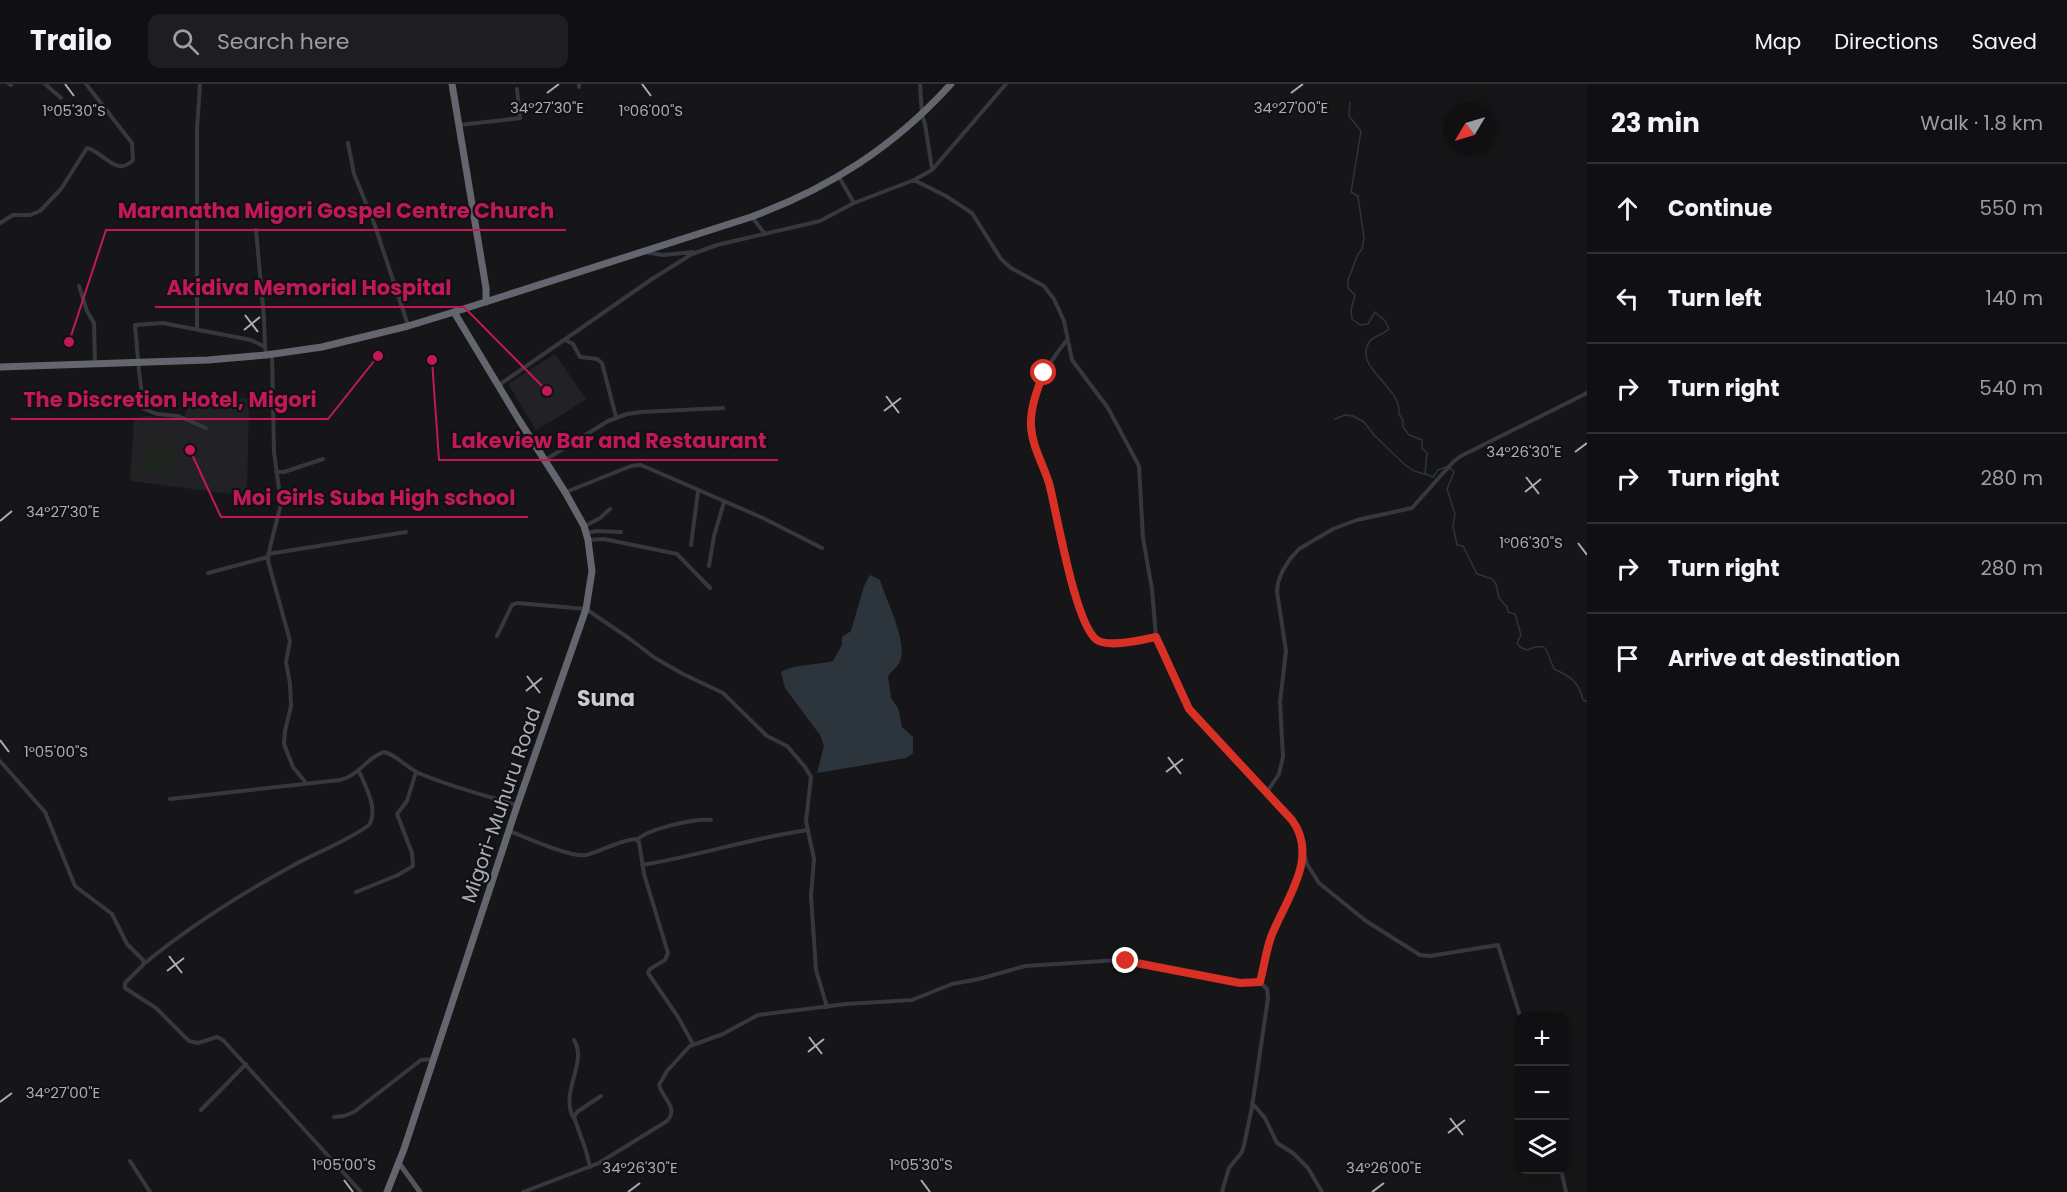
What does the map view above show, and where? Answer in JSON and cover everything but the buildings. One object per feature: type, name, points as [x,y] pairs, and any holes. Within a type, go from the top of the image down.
[{"type":"highway","points":[[452,84],[489,301]]},
{"type":"highway","points":[[0,367],[208,360],[322,346],[408,326],[751,217],[794,200],[839,177],[876,153],[922,115],[951,84]]},
{"type":"highway","name":"Migori-Muhuru Road","points":[[387,1192],[399,1163],[517,806],[586,609],[592,570],[586,533],[565,492],[453,312]]},
{"type":"main road","points":[[399,1163],[420,1192]]},
{"type":"street","points":[[45,84],[61,98]]},
{"type":"street","points":[[0,223],[13,216],[30,215],[40,211],[63,186],[87,148],[116,166],[125,166],[133,160],[132,143],[86,84]]},
{"type":"street","points":[[197,330],[196,149],[200,84]]},
{"type":"street","points":[[920,84],[922,115],[932,170]]},
{"type":"street","points":[[643,252],[663,255],[697,252],[820,221],[854,204],[914,180],[932,170],[1006,84]]},
{"type":"street","points":[[459,125],[520,118],[517,88]]},
{"type":"street","points":[[348,143],[354,174],[374,223],[408,326]]},
{"type":"street","points":[[839,177],[854,204]]},
{"type":"street","points":[[914,180],[967,209],[976,217],[1006,264],[1044,286],[1063,318],[1070,357],[1108,408],[1139,466],[1143,538],[1152,589],[1156,637],[1189,709],[1296,825],[1307,864],[1319,883],[1365,921],[1417,954],[1430,956],[1498,945],[1518,1012]]},
{"type":"street","points":[[751,217],[765,234]]},
{"type":"street","points":[[256,230],[268,352],[276,472],[281,504],[268,556],[290,641],[286,662],[291,706],[284,744],[293,767],[306,783]]},
{"type":"street","points":[[498,386],[672,266],[697,252]]},
{"type":"street","points":[[79,286],[87,311],[94,323],[95,364]]},
{"type":"street","points":[[206,428],[178,416],[157,414],[144,409],[136,324],[159,323],[251,340],[268,352]]},
{"type":"street","points":[[572,335],[573,344],[580,357],[597,359],[602,363],[616,417]]},
{"type":"street","points":[[565,340],[573,344]]},
{"type":"street","points":[[1067,340],[1044,373],[1032,410],[1031,425],[1033,439],[1049,483],[1076,596],[1091,633],[1100,641],[1120,642],[1156,637]]},
{"type":"street","points":[[1267,792],[1280,774],[1283,763],[1280,702],[1286,651],[1277,587],[1280,575],[1290,559],[1306,544],[1344,525],[1412,508],[1461,456],[1587,393]]},
{"type":"street","points":[[545,461],[616,417],[641,411],[723,408]]},
{"type":"street","points":[[276,472],[284,472],[323,459]]},
{"type":"street","points":[[565,492],[631,466],[641,465],[763,518],[822,548]]},
{"type":"street","points":[[691,545],[698,491]]},
{"type":"street","points":[[709,566],[714,536],[724,502]]},
{"type":"street","points":[[586,533],[610,509]]},
{"type":"street","points":[[208,573],[268,556],[406,532]]},
{"type":"street","points":[[586,533],[621,532]]},
{"type":"street","points":[[586,533],[677,554],[710,588]]},
{"type":"street","points":[[497,636],[512,605],[517,603],[586,609],[655,658],[683,675],[723,693],[767,736],[787,746],[811,777],[806,812],[807,830],[814,859],[811,896],[816,970],[827,1007]]},
{"type":"street","points":[[170,799],[340,780],[354,775],[373,757],[384,752],[394,756],[416,772],[517,806]]},
{"type":"street","points":[[0,761],[45,812],[75,886],[112,914],[127,944],[145,963]]},
{"type":"street","points":[[359,771],[370,798],[373,814],[369,825],[284,871],[173,939],[125,983],[125,988],[156,1008],[189,1041],[198,1043],[220,1038],[361,1192]]},
{"type":"street","points":[[356,892],[399,875],[413,866],[412,853],[397,814],[407,801],[416,772]]},
{"type":"street","points":[[509,831],[578,855],[601,850],[627,840],[637,840],[645,833],[666,826],[700,819],[711,820]]},
{"type":"street","points":[[642,865],[807,830]]},
{"type":"street","points":[[637,840],[668,955],[648,973],[693,1044]]},
{"type":"street","points":[[1260,982],[1272,935],[1296,885],[1304,851]]},
{"type":"street","points":[[523,1192],[590,1167],[614,1155],[670,1119],[672,1109],[659,1088],[659,1082],[675,1061],[693,1044],[723,1034],[758,1015],[854,1003],[912,1000],[952,984],[1024,966],[1108,960],[1135,962],[1240,983],[1260,982],[1267,989],[1268,998],[1242,1152],[1229,1168],[1222,1192]]},
{"type":"street","points":[[574,1040],[579,1051],[569,1104],[590,1167]]},
{"type":"street","points":[[334,1117],[354,1112],[421,1060],[434,1059]]},
{"type":"street","points":[[201,1110],[246,1064]]},
{"type":"street","points":[[574,1117],[577,1112],[601,1096]]},
{"type":"street","points":[[1252,1102],[1265,1118],[1277,1143],[1293,1153],[1308,1168],[1322,1192]]},
{"type":"street","points":[[130,1161],[150,1192]]},
{"type":"street","points":[[1562,1174],[1566,1192]]},
{"type":"shaded area","points":[[555,354],[586,399],[536,430],[508,384]]},
{"type":"shaded area","points":[[249,398],[247,496],[130,481],[134,418],[146,416],[182,420],[192,400]]},
{"type":"shaded area","points":[[146,443],[178,452],[173,476],[143,473]]},
{"type":"shaded area","points":[[870,575],[880,580],[899,632],[902,653],[900,661],[888,676],[891,698],[898,708],[902,727],[913,737],[913,753],[906,758],[817,773],[824,746],[820,735],[785,688],[781,672],[793,667],[833,661],[842,645],[842,637],[851,631],[864,586]]},
{"type":"waterway","points":[[1350,102],[1349,116],[1361,131],[1351,192],[1358,196],[1364,238],[1362,249],[1348,280],[1348,288],[1355,295],[1351,310],[1352,319],[1360,325],[1368,324],[1375,312],[1385,321],[1389,329],[1370,341],[1366,350],[1367,359],[1393,394],[1403,420],[1403,427],[1409,435],[1422,440],[1422,448],[1427,453],[1425,474],[1433,477],[1438,470],[1446,467]]},
{"type":"waterway","points":[[1335,419],[1345,415],[1353,416],[1364,422],[1404,464],[1424,474]]},
{"type":"waterway","points":[[1450,468],[1454,472],[1447,489],[1455,514],[1453,526],[1457,545],[1463,546],[1477,574],[1492,579],[1496,584],[1499,598],[1507,607],[1508,612],[1515,614],[1521,635],[1517,643],[1520,647],[1527,650],[1540,646],[1546,649],[1554,669],[1573,680],[1583,700],[1587,701]]},
{"type":"place","name":"Maranatha Migori Gospel Centre Church","points":[[69,342]]},
{"type":"place","name":"The Discretion Hotel, Migori","points":[[378,356]]},
{"type":"place","name":"Lakeview Bar and Restaurant","points":[[432,360]]},
{"type":"place","name":"Akidiva Memorial Hospital","points":[[547,391]]},
{"type":"place","name":"Moi Girls Suba High school","points":[[190,450]]},
{"type":"district","name":"Suna","points":[[606,698]]},
{"type":"route","points":[[1044,373],[1032,410],[1032,434],[1049,483],[1076,596],[1091,633],[1100,641],[1113,643],[1156,637],[1189,709],[1292,820],[1296,825],[1304,851],[1296,885],[1272,935],[1260,982],[1240,983],[1126,961]]}]
